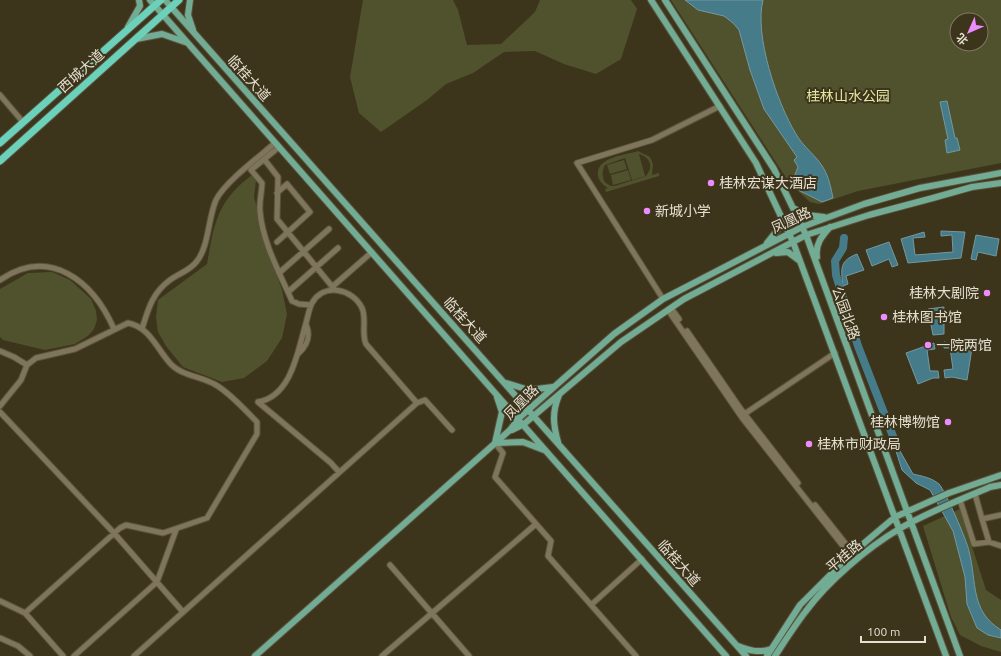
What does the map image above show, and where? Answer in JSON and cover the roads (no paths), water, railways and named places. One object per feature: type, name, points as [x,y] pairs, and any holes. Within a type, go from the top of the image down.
[{"type":"highway","name":"西城大道","points":[[0,143],[127,29],[152,2],[161,0]]},
{"type":"highway","name":"西城大道","points":[[0,161],[179,0]]},
{"type":"main road","points":[[127,29],[140,6],[139,0]]},
{"type":"main road","name":"临桂大道","points":[[166,0],[195,35],[746,656]]},
{"type":"main road","points":[[190,0],[188,15],[195,35]]},
{"type":"main road","name":"公园北路","points":[[651,0],[756,164],[782,217],[801,262],[836,355],[946,656]]},
{"type":"main road","name":"公园北路","points":[[664,0],[774,169],[806,235],[910,523],[960,656]]},
{"type":"main road","name":"临桂大道","points":[[152,2],[494,389],[726,656]]},
{"type":"main road","points":[[134,40],[162,34],[187,43]]},
{"type":"main road","name":"凤凰路","points":[[510,430],[519,418],[614,334],[664,299],[764,246],[802,227],[864,204],[928,186],[1001,173]]},
{"type":"main road","name":"凤凰路","points":[[510,430],[524,424],[534,416],[620,342],[684,299],[806,235],[869,214],[972,187],[1001,184]]},
{"type":"main road","points":[[793,207],[807,215],[827,217]]},
{"type":"main road","points":[[764,246],[779,228],[782,217]]},
{"type":"main road","points":[[818,269],[816,250],[819,242],[831,227]]},
{"type":"main road","points":[[769,254],[788,252],[796,256],[801,262]]},
{"type":"main road","points":[[504,382],[529,390],[555,386]]},
{"type":"main road","points":[[494,389],[502,412],[495,443]]},
{"type":"main road","points":[[558,444],[553,413],[560,394]]},
{"type":"main road","points":[[255,656],[510,430]]},
{"type":"main road","points":[[495,443],[523,442],[547,451]]},
{"type":"main road","name":"平桂路","points":[[767,656],[800,605],[851,554],[895,518],[906,511],[949,493],[1001,475]]},
{"type":"main road","name":"平桂路","points":[[775,656],[806,610],[832,582],[868,551],[910,523],[960,500],[1001,485]]},
{"type":"main road","points":[[735,644],[754,652],[762,652],[771,649]]},
{"type":"street","points":[[0,95],[23,122]]},
{"type":"street","points":[[664,299],[577,163],[652,140],[720,106]]},
{"type":"street","points":[[277,145],[264,160],[251,170],[262,183],[259,209],[260,217],[279,273],[288,292],[295,303],[312,305]]},
{"type":"street","points":[[142,329],[150,302],[158,291],[170,279],[191,268],[203,252],[209,218],[217,199],[225,187],[277,145]]},
{"type":"street","points":[[264,160],[278,177],[277,219],[334,288],[355,298],[363,310],[364,338],[366,344],[417,403]]},
{"type":"street","points":[[277,194],[287,184],[310,212],[277,242]]},
{"type":"street","points":[[279,273],[329,229]]},
{"type":"street","points":[[288,292],[338,248]]},
{"type":"street","points":[[339,472],[331,463],[269,413],[258,402],[272,397],[282,387],[298,354],[307,344],[309,332],[306,324],[312,305],[323,293],[334,288],[372,252]]},
{"type":"street","points":[[0,280],[25,268],[31,267],[55,268],[71,274],[90,292],[108,317],[114,329]]},
{"type":"street","points":[[670,309],[744,416],[851,554]]},
{"type":"street","points":[[0,406],[21,380],[27,365],[36,358],[75,348],[128,323],[137,325],[142,329],[160,347],[169,362],[182,372],[214,384],[229,394],[257,422],[257,434],[212,512],[207,518],[176,530],[163,533],[126,525],[114,533],[25,613]]},
{"type":"street","points":[[0,351],[27,365]]},
{"type":"street","points":[[744,416],[836,355]]},
{"type":"street","points":[[134,656],[417,403],[425,400],[452,430]]},
{"type":"street","points":[[0,412],[114,533],[183,612]]},
{"type":"street","points":[[495,443],[503,452],[495,477],[550,541],[548,556],[636,656]]},
{"type":"street","points":[[975,494],[989,542]]},
{"type":"street","points":[[960,500],[974,544],[989,542],[1001,546]]},
{"type":"street","points":[[982,519],[1001,516]]},
{"type":"street","points":[[382,656],[536,524]]},
{"type":"street","points":[[74,656],[157,582],[176,530]]},
{"type":"street","points":[[591,605],[642,559]]},
{"type":"street","points":[[390,565],[469,656]]},
{"type":"street","points":[[0,601],[25,613],[63,656]]},
{"type":"street","points":[[0,638],[18,646],[30,656]]},
{"type":"water","points":[[685,0],[763,0],[761,15],[764,50],[775,87],[796,134],[824,169],[829,179],[833,198],[822,202],[800,191],[794,185],[794,177],[798,167],[794,160],[797,157],[764,109],[750,70],[739,30],[724,16],[698,10]]},
{"type":"water","points":[[947,101],[955,138],[957,138],[960,150],[947,153],[945,140],[948,139],[940,102]]},
{"type":"water","points":[[941,231],[965,232],[961,258],[908,263],[901,239],[924,232],[925,237],[913,238],[915,255],[953,252],[952,235],[941,236]]},
{"type":"water","points":[[976,235],[999,239],[996,256],[978,252],[976,260],[971,259]]},
{"type":"water","points":[[889,242],[898,265],[892,267],[889,259],[872,266],[866,250]]},
{"type":"water","points":[[857,254],[864,270],[846,276],[848,284],[843,286],[842,266],[847,260]]},
{"type":"water","points":[[944,307],[944,334],[933,335],[928,309]]},
{"type":"water","points":[[944,342],[972,348],[967,380],[952,377],[945,378],[944,370],[953,369],[950,348],[944,348]]},
{"type":"water","points":[[934,343],[935,349],[927,350],[930,371],[938,371],[939,378],[933,378],[918,384],[906,353]]},
{"type":"water","points":[[896,444],[913,474],[933,480],[942,488],[956,516],[969,551],[974,585],[979,605],[991,622],[1001,630],[1001,638],[988,635],[977,628],[967,604],[965,577],[953,531],[930,490],[916,483],[902,470],[896,451]]},
{"type":"waterway","points":[[844,238],[843,248],[835,261],[836,275],[858,346],[896,444]]},
{"type":"place","name":"桂林宏谋大酒店","points":[[711,183]]},
{"type":"place","name":"新城小学","points":[[647,211]]},
{"type":"place","name":"桂林大剧院","points":[[987,293]]},
{"type":"place","name":"桂林图书馆","points":[[884,317]]},
{"type":"place","name":"一院两馆","points":[[928,345]]},
{"type":"place","name":"桂林博物馆","points":[[948,422]]},
{"type":"place","name":"桂林市财政局","points":[[809,444]]},
{"type":"park label","name":"桂林山水公园","points":[[848,96]]}]
